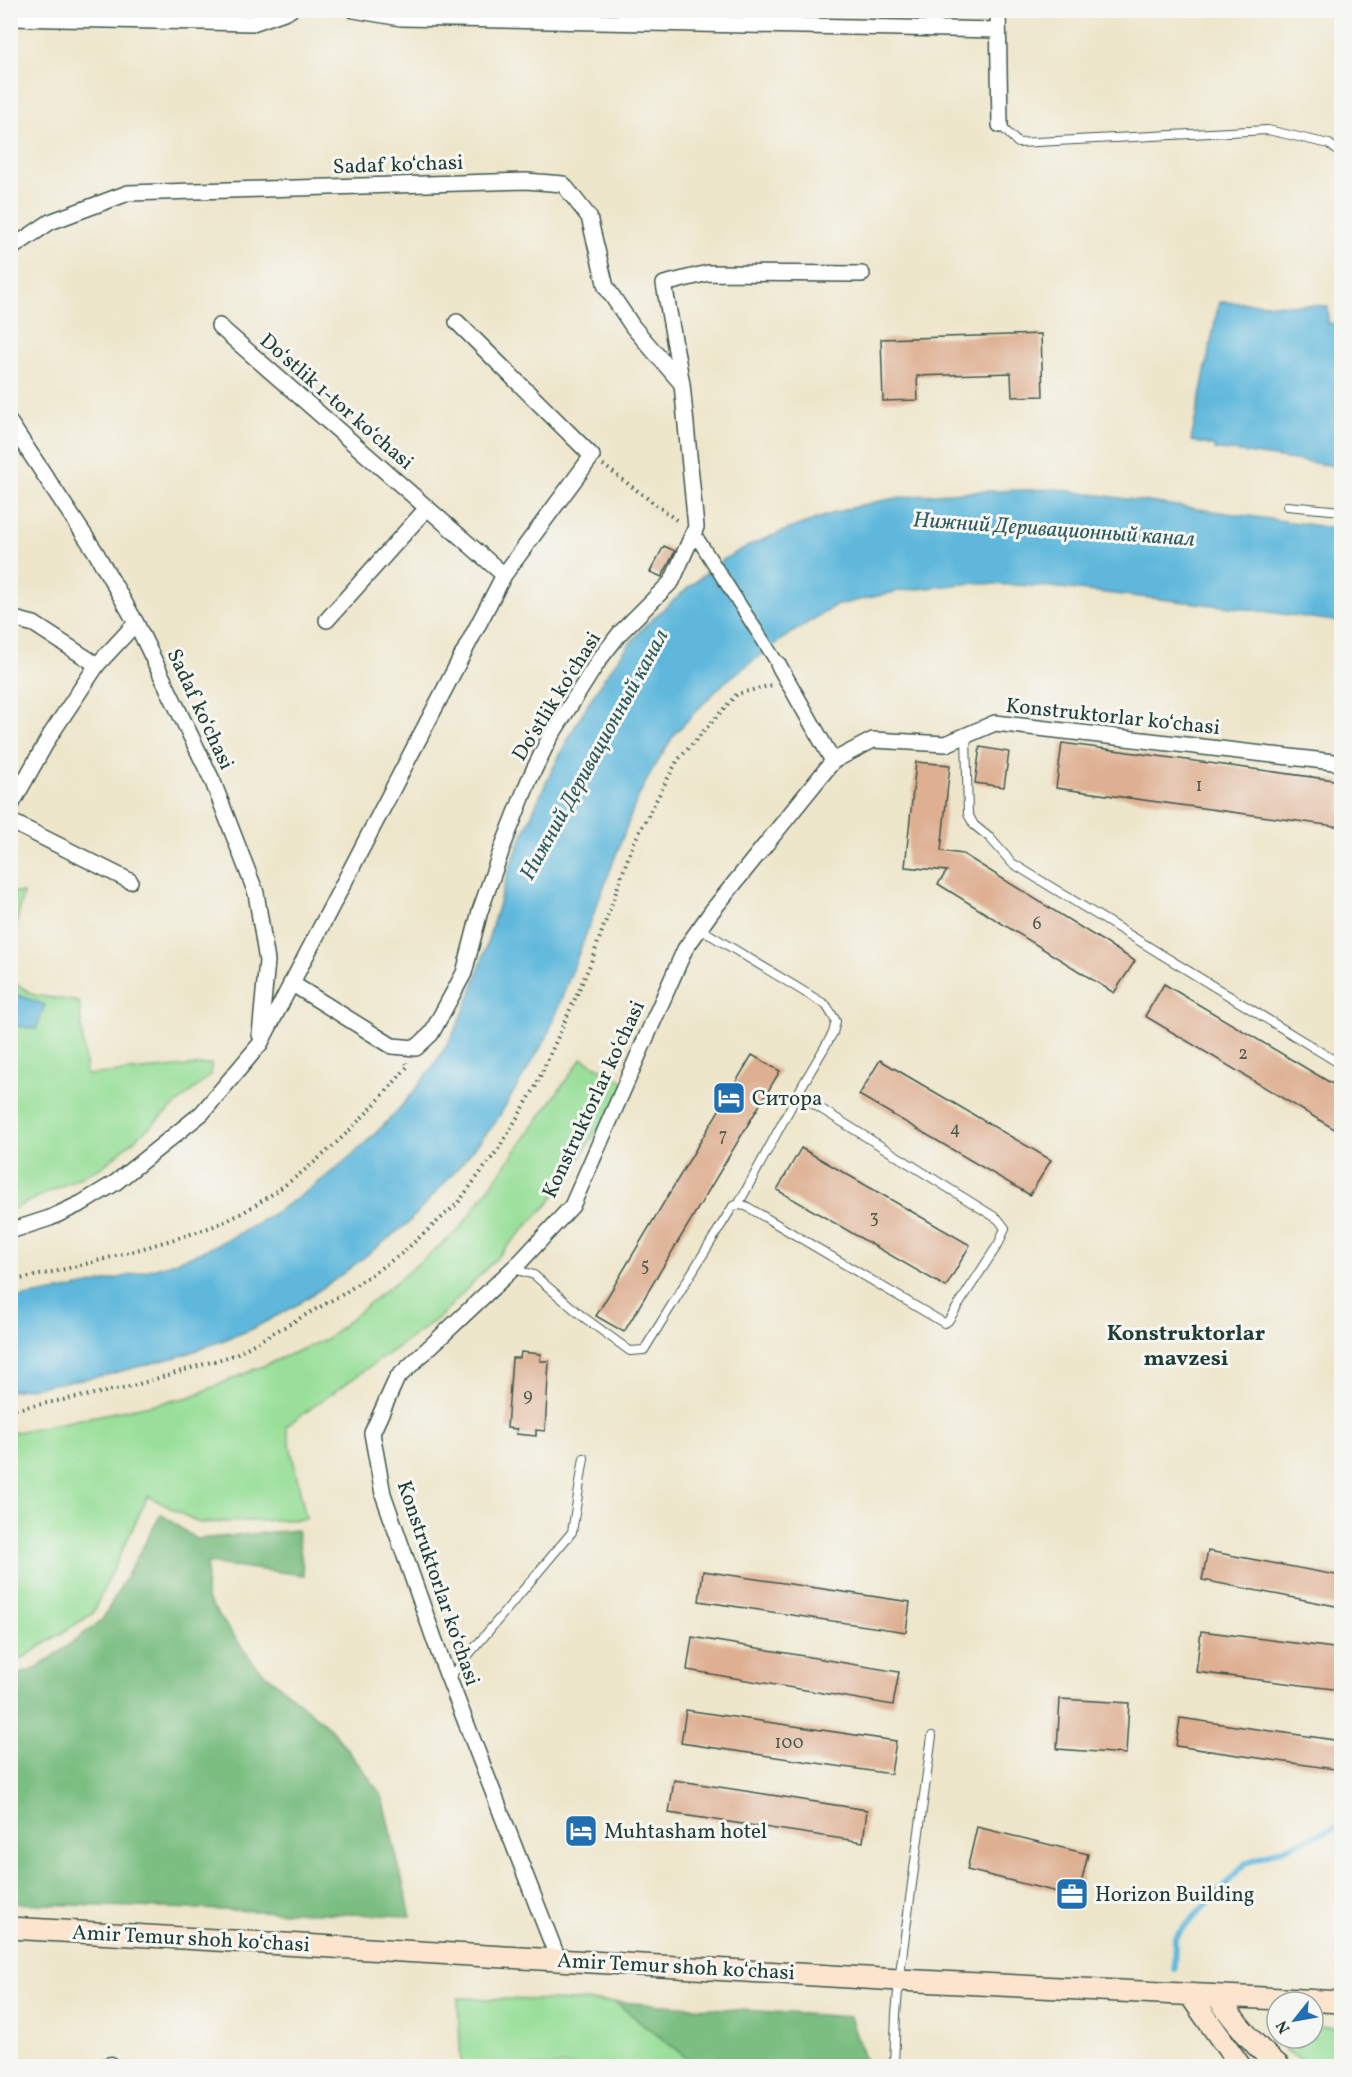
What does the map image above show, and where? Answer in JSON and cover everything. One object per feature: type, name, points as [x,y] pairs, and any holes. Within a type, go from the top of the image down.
[{"type":"main road","name":"Amir Temur shoh ko‘chasi","points":[[10,1928],[899,1980],[1341,2002]]},
{"type":"main road","points":[[1190,1995],[1240,2067]]},
{"type":"main road","points":[[1217,1996],[1230,2016],[1261,2051],[1279,2067]]},
{"type":"street","points":[[10,18],[254,23],[290,10]]},
{"type":"street","points":[[354,10],[401,18],[998,30]]},
{"type":"street","points":[[998,10],[1000,125]]},
{"type":"street","name":"Sadaf ko‘chasi","points":[[10,249],[50,222],[128,193],[526,181],[563,184],[589,217],[606,287],[633,327],[682,384]]},
{"type":"street","name":"Do‘stlik ko‘chasi","points":[[392,1047],[416,1048],[430,1034],[464,973],[480,911],[503,846],[529,780],[549,739],[599,660],[620,633],[672,581],[694,533],[696,527],[682,384],[664,284],[708,273],[862,274]]},
{"type":"street","points":[[10,1231],[50,1218],[82,1203],[115,1183],[202,1113],[260,1044],[504,575],[592,456],[457,322]]},
{"type":"street","name":"Do‘stlik 1-tor ko‘chasi","points":[[219,326],[504,575]]},
{"type":"street","name":"Sadaf ko‘chasi","points":[[10,423],[17,442],[95,551],[136,622],[213,782],[256,893],[267,961],[260,1044]]},
{"type":"street","points":[[327,620],[427,508]]},
{"type":"street","points":[[694,533],[778,664],[834,761]]},
{"type":"street","points":[[10,618],[34,624],[97,664]]},
{"type":"street","points":[[10,807],[51,734],[97,664],[136,622]]},
{"type":"street","name":"Konstruktorlar ko‘chasi","points":[[558,1959],[448,1678],[383,1494],[372,1432],[397,1378],[513,1269],[572,1206],[685,949],[699,928],[834,761],[873,740],[946,744],[995,723],[1341,763]]},
{"type":"street","points":[[10,821],[130,881]]},
{"type":"street","points":[[291,983],[392,1047]]},
{"type":"street","points":[[99,2067],[111,2063],[116,2067]]},
{"type":"lane","points":[[1000,125],[1018,143],[1268,130],[1329,144],[1341,154]]},
{"type":"lane","points":[[1287,506],[1341,511]]},
{"type":"lane","points":[[966,735],[968,814],[974,825],[990,838],[1012,863],[1341,1065]]},
{"type":"lane","points":[[699,928],[826,1005],[836,1021],[833,1033],[738,1205]]},
{"type":"lane","points":[[513,1269],[534,1275],[582,1316],[630,1351],[644,1350],[733,1206],[738,1205],[746,1206],[944,1323],[948,1321],[999,1243],[1005,1228],[998,1219],[809,1103],[799,1092]]},
{"type":"lane","points":[[448,1678],[572,1533],[584,1458]]},
{"type":"lane","points":[[894,2067],[899,1980],[932,1736]]},
{"type":"path","points":[[592,456],[694,533]]},
{"type":"path","points":[[10,1410],[126,1388],[234,1355],[343,1294],[401,1254],[457,1204],[499,1148],[535,1089],[590,965],[633,844],[677,761],[737,694],[788,682]]},
{"type":"path","points":[[10,1281],[63,1271],[184,1236],[240,1214],[286,1185],[343,1139],[378,1102],[408,1066],[392,1047]]},
{"type":"green space","points":[[10,892],[23,893],[11,948]]},
{"type":"green space","points":[[10,980],[34,995],[79,1002],[86,1075],[211,1064],[211,1075],[102,1167],[11,1210]]},
{"type":"green space","points":[[582,1058],[628,1084],[550,1202],[440,1317],[286,1426],[306,1519],[199,1523],[148,1496],[92,1614],[24,1657],[11,1662],[11,1433],[190,1397],[326,1339],[459,1230]]},
{"type":"green space","points":[[161,1514],[196,1539],[297,1530],[304,1575],[207,1563],[206,1598],[256,1666],[331,1729],[381,1793],[411,1916],[11,1903],[11,1677],[36,1669],[102,1620]]},
{"type":"green space","points":[[458,1998],[615,2002],[697,2066],[461,2066]]},
{"type":"green space","points":[[615,2002],[850,2017],[863,2056],[871,2066],[697,2066]]},
{"type":"green space","points":[[1325,2027],[1341,2028],[1341,2066],[1310,2066],[1285,2050],[1325,2050]]},
{"type":"water","points":[[1219,302],[1328,306],[1328,323],[1341,324],[1341,467],[1216,450],[1213,446],[1191,441]]},
{"type":"water","name":"Нижний Деривационный канал","points":[[1056,489],[1341,529],[1341,622],[1051,587],[973,583],[899,591],[834,606],[779,641],[725,682],[674,735],[652,770],[636,802],[547,1037],[495,1123],[407,1224],[336,1279],[295,1306],[250,1330],[184,1355],[106,1375],[11,1391],[11,1299],[85,1286],[159,1267],[240,1233],[318,1183],[354,1153],[417,1088],[455,1031],[475,983],[514,857],[533,810],[566,742],[619,657],[645,626],[666,606],[718,564],[738,551],[781,532],[842,510],[911,496]]},
{"type":"water","points":[[10,992],[45,1005],[36,1029],[11,1025]]},
{"type":"building","points":[[1041,334],[1043,396],[1012,397],[1011,373],[917,376],[918,400],[883,401],[881,339]]},
{"type":"building","points":[[664,546],[675,551],[662,577],[650,572]]},
{"type":"building","points":[[1062,743],[1341,781],[1341,827],[1056,788]]},
{"type":"building","points":[[980,747],[1009,752],[1004,787],[975,783]]},
{"type":"building","points":[[916,762],[950,765],[941,851],[963,854],[1135,961],[1114,993],[938,884],[947,871],[905,867]]},
{"type":"building","points":[[1164,984],[1341,1089],[1341,1133],[1145,1016]]},
{"type":"building","points":[[752,1055],[780,1071],[624,1332],[596,1316]]},
{"type":"building","points":[[880,1060],[1051,1160],[1030,1195],[859,1095]]},
{"type":"building","points":[[801,1148],[970,1245],[946,1287],[777,1190]]},
{"type":"building","points":[[521,1352],[541,1354],[540,1361],[549,1361],[545,1431],[536,1430],[536,1436],[516,1434],[517,1429],[507,1428],[512,1358],[520,1358]]},
{"type":"building","points":[[1208,1551],[1341,1576],[1341,1607],[1202,1580]]},
{"type":"building","points":[[703,1571],[910,1602],[906,1632],[699,1601]]},
{"type":"building","points":[[1201,1631],[1341,1649],[1341,1690],[1196,1672]]},
{"type":"building","points":[[692,1637],[899,1672],[893,1705],[687,1670]]},
{"type":"building","points":[[1060,1699],[1129,1703],[1126,1754],[1057,1749]]},
{"type":"building","points":[[686,1710],[896,1741],[891,1774],[681,1743]]},
{"type":"building","points":[[1180,1718],[1341,1741],[1341,1770],[1176,1746]]},
{"type":"building","points":[[674,1780],[867,1810],[863,1842],[669,1813]]},
{"type":"building","points":[[977,1827],[1088,1854],[1078,1897],[967,1870]]},
{"type":"waterway","points":[[1174,1969],[1175,1937],[1246,1863],[1342,1825]]},
{"type":"place","name":"Ситора","points":[[729,1098]]},
{"type":"place","name":"Muhtasham hotel","points":[[581,1831]]},
{"type":"place","name":"Horizon Building","points":[[1072,1894]]},
{"type":"district","name":"Konstruktorlar mavzesi","points":[[1186,1344]]}]
